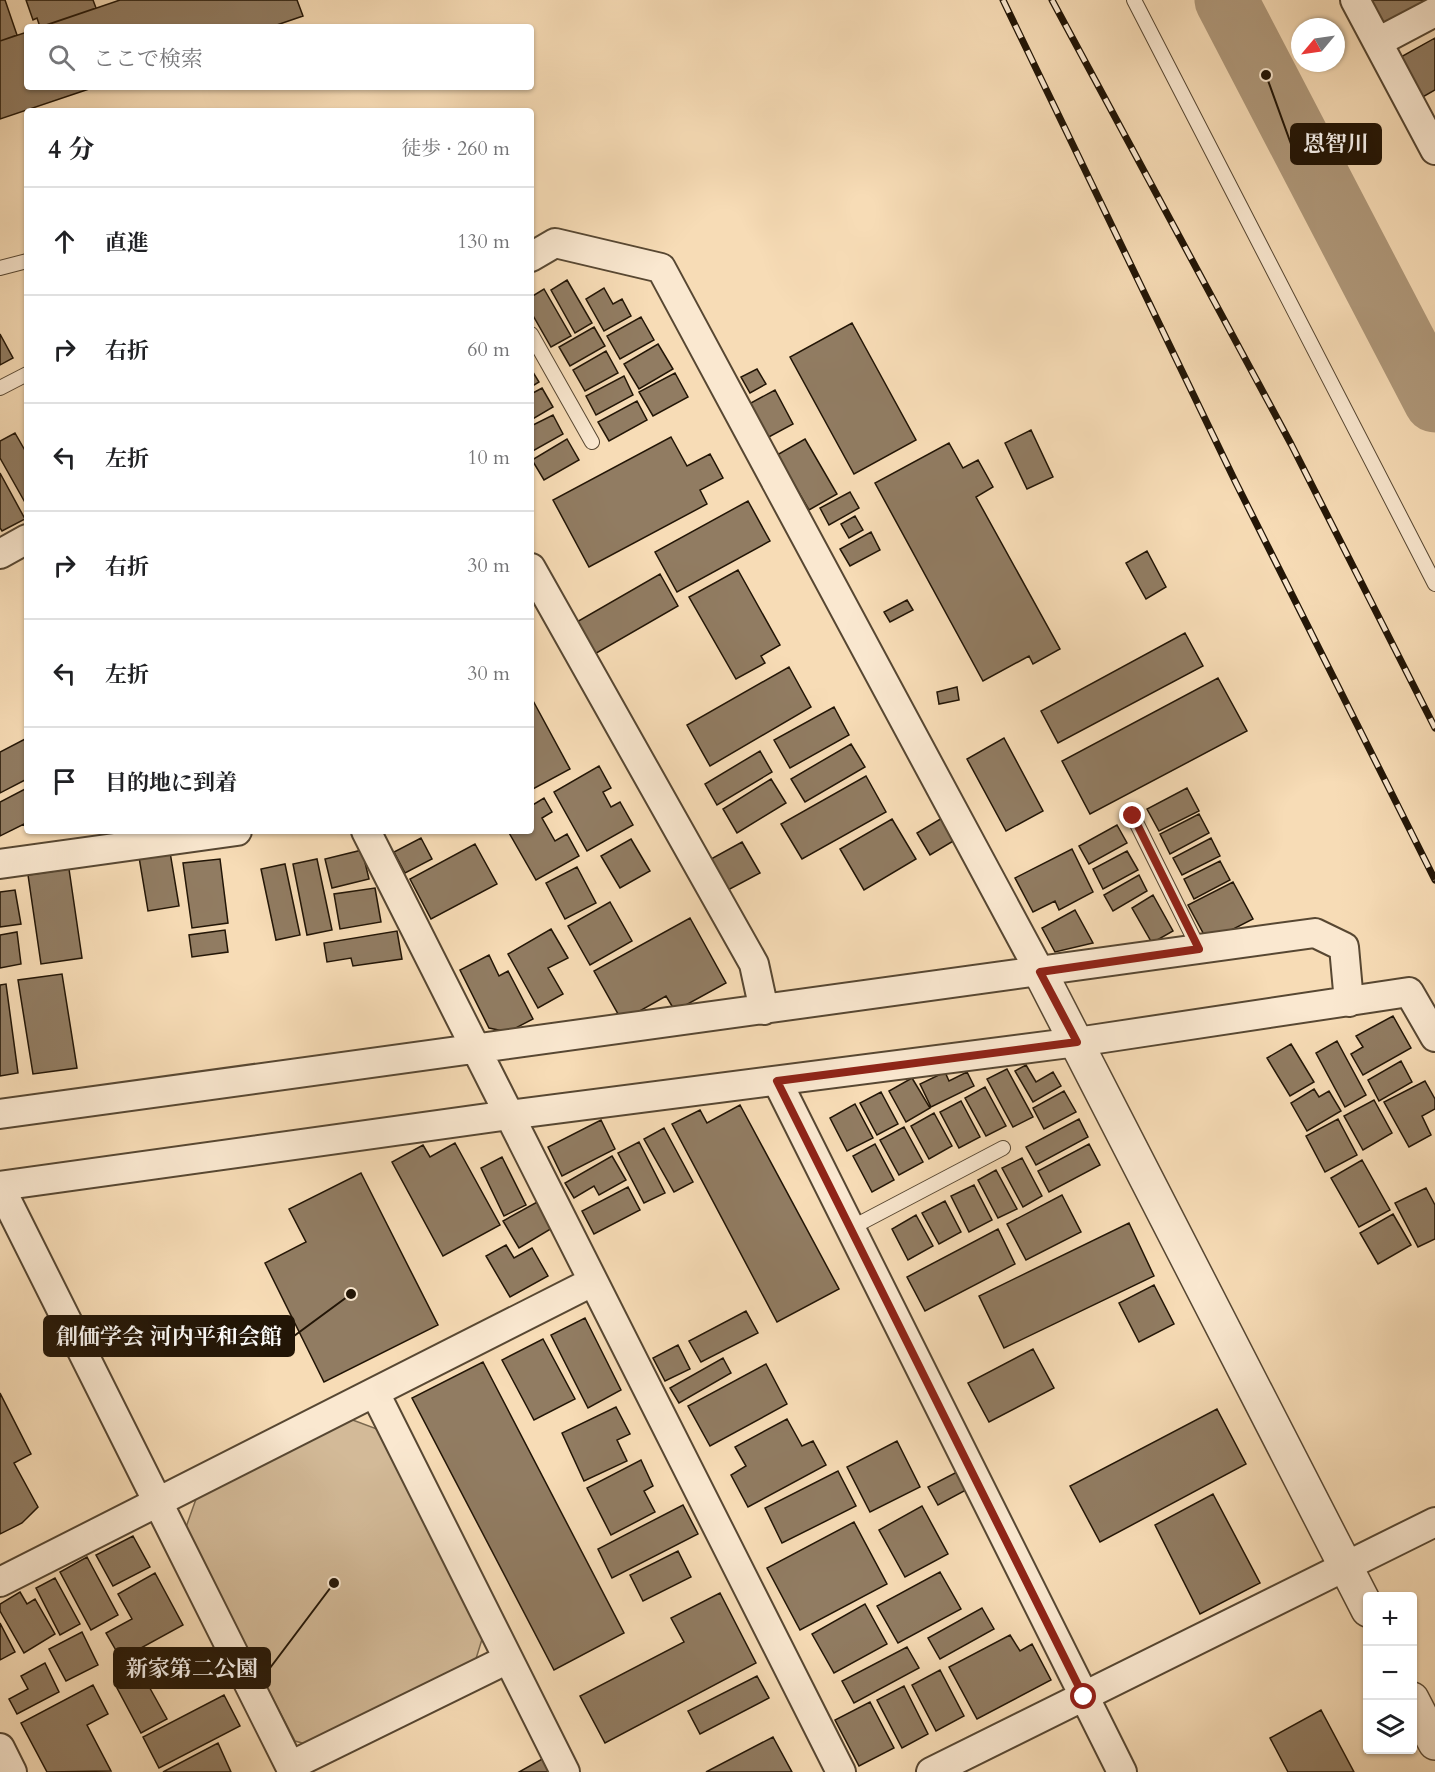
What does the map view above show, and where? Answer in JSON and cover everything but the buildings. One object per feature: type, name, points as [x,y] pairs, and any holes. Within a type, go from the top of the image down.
[{"type":"street","points":[[1355,0],[1435,150]]},
{"type":"street","points":[[1378,42],[1435,12]]},
{"type":"street","points":[[534,255],[555,243],[661,268],[1077,1042],[1363,1600]]},
{"type":"street","points":[[0,554],[24,541]]},
{"type":"street","points":[[534,573],[754,964],[764,1010]]},
{"type":"street","points":[[0,864],[215,834]]},
{"type":"street","points":[[368,834],[841,1772]]},
{"type":"street","points":[[0,1114],[1315,933],[1344,947],[1349,1002]]},
{"type":"street","points":[[508,1659],[292,1769],[0,1186],[509,1115],[1077,1042],[1409,992],[1435,1037]]},
{"type":"street","points":[[777,1081],[1122,1772]]},
{"type":"street","points":[[0,1582],[592,1282]]},
{"type":"street","points":[[375,1393],[565,1772]]},
{"type":"street","points":[[931,1772],[1435,1522]]},
{"type":"street","points":[[1414,1700],[1435,1743]]},
{"type":"street","points":[[0,1748],[12,1772]]},
{"type":"lane","points":[[1134,0],[1435,584]]},
{"type":"lane","points":[[0,268],[24,262]]},
{"type":"lane","points":[[534,339],[592,442]]},
{"type":"lane","points":[[0,388],[24,376]]},
{"type":"lane","points":[[1133,816],[1199,949]]},
{"type":"lane","points":[[851,1228],[1003,1149]]},
{"type":"shaded area","points":[[350,1419],[377,1429],[483,1636],[475,1662],[313,1746],[295,1741],[185,1530],[196,1499]]},
{"type":"waterway","points":[[1226,0],[1435,401]]},
{"type":"railway","points":[[1003,0],[1236,483],[1435,880]]},
{"type":"railway","points":[[1052,0],[1291,444],[1435,728]]},
{"type":"place","name":"恩智川","points":[[1266,75]]},
{"type":"place","name":"創価学会 河内平和会館","points":[[351,1294]]},
{"type":"place","name":"新家第二公園","points":[[334,1583]]},
{"type":"route","points":[[1084,1697],[777,1081],[1077,1042],[1040,972],[1199,949],[1133,816]]}]
